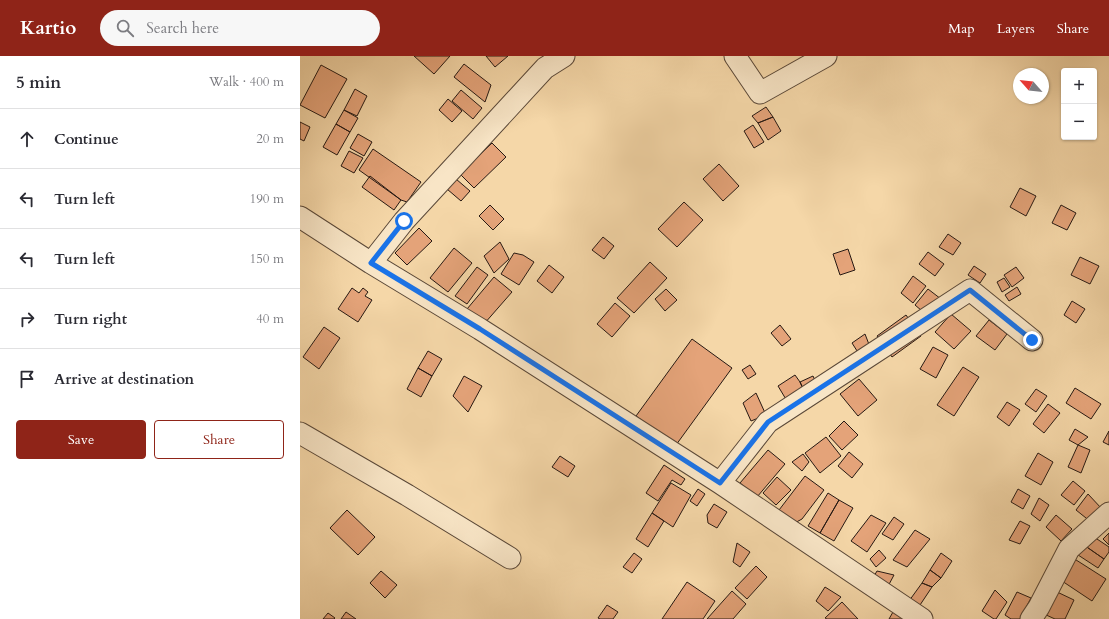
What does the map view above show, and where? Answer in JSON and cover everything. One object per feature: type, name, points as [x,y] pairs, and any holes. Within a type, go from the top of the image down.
[{"type":"street","points":[[371,263],[404,221],[545,68],[564,56]]},
{"type":"street","points":[[735,56],[760,93],[826,56]]},
{"type":"street","points":[[300,217],[371,263],[480,329],[720,483],[922,619]]},
{"type":"street","points":[[720,483],[768,422],[970,290],[1032,340]]},
{"type":"street","points":[[300,433],[407,495],[510,558]]},
{"type":"street","points":[[1031,619],[1039,607],[1069,548],[1109,513]]},
{"type":"building","points":[[414,56],[450,56],[434,74]]},
{"type":"building","points":[[486,56],[508,56],[495,67]]},
{"type":"building","points":[[464,64],[491,85],[485,102],[454,77]]},
{"type":"building","points":[[321,65],[347,79],[325,118],[300,105]]},
{"type":"building","points":[[355,89],[367,96],[357,116],[344,110]]},
{"type":"building","points":[[461,90],[482,108],[473,119],[452,101]]},
{"type":"building","points":[[448,99],[462,111],[452,122],[439,110]]},
{"type":"building","points":[[766,107],[773,117],[758,123],[752,116]]},
{"type":"building","points":[[344,110],[358,118],[350,132],[336,124]]},
{"type":"building","points":[[773,117],[781,131],[768,140],[758,123]]},
{"type":"building","points":[[300,122],[310,127],[304,141],[300,139]]},
{"type":"building","points":[[336,124],[350,132],[337,155],[323,147]]},
{"type":"building","points":[[753,125],[764,142],[754,148],[744,131]]},
{"type":"building","points":[[358,134],[372,142],[364,156],[350,148]]},
{"type":"building","points":[[492,143],[506,157],[474,188],[460,174]]},
{"type":"building","points":[[373,149],[421,182],[407,202],[401,200],[359,170]]},
{"type":"building","points":[[349,151],[363,158],[354,173],[341,166]]},
{"type":"building","points":[[719,164],[739,186],[723,201],[703,179]]},
{"type":"building","points":[[370,176],[401,200],[394,210],[362,187]]},
{"type":"building","points":[[456,179],[470,191],[461,201],[447,189]]},
{"type":"building","points":[[1020,188],[1036,196],[1026,216],[1010,207]]},
{"type":"building","points":[[684,202],[703,220],[677,247],[658,229]]},
{"type":"building","points":[[490,205],[504,219],[493,230],[479,216]]},
{"type":"building","points":[[1061,205],[1076,213],[1067,230],[1052,223]]},
{"type":"building","points":[[419,228],[432,241],[407,265],[395,253]]},
{"type":"building","points":[[948,234],[961,243],[953,255],[939,247]]},
{"type":"building","points":[[603,237],[614,246],[604,259],[592,250]]},
{"type":"building","points":[[500,242],[509,259],[494,273],[484,256]]},
{"type":"building","points":[[454,248],[472,263],[448,292],[430,278]]},
{"type":"building","points":[[848,249],[855,270],[840,275],[833,254]]},
{"type":"building","points":[[928,252],[944,264],[935,276],[919,264]]},
{"type":"building","points":[[514,253],[523,255],[534,262],[519,285],[501,274]]},
{"type":"building","points":[[1080,257],[1099,266],[1090,284],[1071,275]]},
{"type":"building","points":[[650,262],[667,278],[634,313],[617,298]]},
{"type":"building","points":[[549,265],[564,277],[552,293],[537,281]]},
{"type":"building","points":[[974,266],[986,274],[980,283],[968,275]]},
{"type":"building","points":[[477,267],[488,275],[467,304],[455,296]]},
{"type":"building","points":[[1016,267],[1024,278],[1012,287],[1004,275]]},
{"type":"building","points":[[913,276],[926,286],[913,303],[901,293]]},
{"type":"building","points":[[494,277],[512,292],[484,324],[467,309]]},
{"type":"building","points":[[1004,278],[1010,287],[1002,292],[997,282]]},
{"type":"building","points":[[1017,287],[1021,294],[1009,301],[1005,295]]},
{"type":"building","points":[[352,288],[359,293],[363,288],[368,292],[365,296],[372,300],[358,322],[338,309]]},
{"type":"building","points":[[666,289],[677,300],[665,311],[655,299]]},
{"type":"building","points":[[928,289],[941,299],[928,316],[915,305]]},
{"type":"building","points":[[1072,301],[1085,309],[1076,323],[1064,315]]},
{"type":"building","points":[[615,303],[630,316],[612,337],[597,324]]},
{"type":"building","points":[[951,314],[971,331],[954,349],[935,332]]},
{"type":"building","points":[[906,315],[921,336],[892,357],[877,336]]},
{"type":"building","points":[[989,320],[1007,334],[995,350],[976,336]]},
{"type":"building","points":[[780,325],[791,339],[782,346],[771,333]]},
{"type":"building","points":[[324,327],[340,338],[319,369],[303,357]]},
{"type":"building","points":[[865,334],[870,347],[859,354],[852,343]]},
{"type":"building","points":[[692,339],[732,368],[676,445],[636,416]]},
{"type":"building","points":[[933,347],[948,355],[936,378],[920,369]]},
{"type":"building","points":[[428,351],[442,359],[432,376],[418,368]]},
{"type":"building","points":[[750,365],[756,374],[748,379],[742,370]]},
{"type":"building","points":[[963,367],[979,377],[954,416],[937,405]]},
{"type":"building","points":[[418,368],[432,376],[421,397],[407,389]]},
{"type":"building","points":[[795,375],[807,397],[790,406],[778,386]]},
{"type":"building","points":[[464,376],[482,386],[468,412],[453,396]]},
{"type":"building","points":[[813,376],[820,391],[807,397],[800,382]]},
{"type":"building","points":[[859,379],[877,400],[858,416],[840,394]]},
{"type":"building","points":[[1075,388],[1101,404],[1091,419],[1066,403]]},
{"type":"building","points":[[1036,389],[1047,396],[1036,412],[1025,404]]},
{"type":"building","points":[[756,393],[766,415],[751,421],[743,403]]},
{"type":"building","points":[[1007,402],[1020,410],[1009,426],[997,417]]},
{"type":"building","points":[[1048,404],[1060,413],[1044,433],[1033,424]]},
{"type":"building","points":[[844,421],[858,435],[842,450],[829,436]]},
{"type":"building","points":[[1075,429],[1088,437],[1078,445],[1069,440]]},
{"type":"building","points":[[1109,431],[1109,445],[1103,442]]},
{"type":"building","points":[[826,437],[841,456],[820,473],[805,453]]},
{"type":"building","points":[[1078,445],[1090,450],[1081,473],[1068,467]]},
{"type":"building","points":[[768,450],[785,464],[757,497],[740,483]]},
{"type":"building","points":[[849,452],[863,464],[852,478],[838,466]]},
{"type":"building","points":[[1038,453],[1053,462],[1041,485],[1025,476]]},
{"type":"building","points":[[803,454],[809,462],[802,471],[792,462]]},
{"type":"building","points":[[560,456],[575,466],[568,477],[552,467]]},
{"type":"building","points":[[664,465],[685,479],[681,485],[672,480],[658,501],[646,493]]},
{"type":"building","points":[[805,476],[824,490],[802,519],[791,525],[776,514]]},
{"type":"building","points":[[777,477],[791,490],[776,505],[763,493]]},
{"type":"building","points":[[1073,481],[1085,491],[1074,505],[1061,495]]},
{"type":"building","points":[[671,483],[691,495],[673,527],[652,513]]},
{"type":"building","points":[[698,489],[705,494],[697,506],[690,501]]},
{"type":"building","points":[[1018,489],[1030,496],[1023,509],[1011,502]]},
{"type":"building","points":[[828,493],[839,500],[820,533],[808,526]]},
{"type":"building","points":[[1088,494],[1102,509],[1091,522],[1076,510]]},
{"type":"building","points":[[1039,498],[1049,505],[1040,521],[1031,514]]},
{"type":"building","points":[[839,500],[853,508],[834,541],[820,533]]},
{"type":"building","points":[[714,504],[727,512],[717,528],[708,523],[707,515]]},
{"type":"building","points":[[347,510],[375,537],[358,555],[330,528]]},
{"type":"building","points":[[652,513],[664,521],[648,547],[636,539]]},
{"type":"building","points":[[871,515],[886,523],[867,552],[851,541]]},
{"type":"building","points":[[1056,515],[1072,529],[1061,541],[1046,527]]},
{"type":"building","points":[[894,517],[904,524],[893,540],[882,534]]},
{"type":"building","points":[[1020,521],[1030,526],[1020,544],[1009,540]]},
{"type":"building","points":[[915,530],[930,539],[907,567],[893,560]]},
{"type":"building","points":[[1088,533],[1109,547],[1109,552],[1104,559],[1081,543]]},
{"type":"building","points":[[1109,533],[1109,545],[1103,539]]},
{"type":"building","points":[[737,543],[750,552],[740,567],[733,562]]},
{"type":"building","points":[[1081,543],[1104,559],[1098,568],[1075,553]]},
{"type":"building","points":[[879,550],[886,558],[876,567],[870,559]]},
{"type":"building","points":[[634,553],[642,559],[632,573],[623,567]]},
{"type":"building","points":[[941,553],[952,561],[941,578],[930,570]]},
{"type":"building","points":[[1073,558],[1106,579],[1092,601],[1059,579]]},
{"type":"building","points":[[756,566],[767,577],[747,599],[735,588]]},
{"type":"building","points":[[930,570],[941,578],[932,587],[922,583]]},
{"type":"building","points":[[381,571],[397,585],[385,598],[370,583]]},
{"type":"building","points":[[877,571],[894,575],[886,590],[870,583]]},
{"type":"building","points":[[687,582],[715,601],[703,619],[662,619]]},
{"type":"building","points":[[922,583],[932,587],[920,605],[909,601]]},
{"type":"building","points":[[825,587],[841,597],[828,611],[816,601]]},
{"type":"building","points":[[995,590],[1007,602],[996,619],[994,619],[982,611]]},
{"type":"building","points":[[732,591],[746,604],[733,619],[707,619]]},
{"type":"building","points":[[1055,591],[1074,600],[1065,619],[1055,619],[1044,614]]},
{"type":"building","points":[[1017,592],[1031,598],[1020,619],[1011,619],[1005,615]]},
{"type":"building","points":[[842,602],[858,619],[825,618]]},
{"type":"building","points":[[607,605],[618,612],[613,619],[598,618]]},
{"type":"building","points":[[346,612],[356,619],[341,619]]},
{"type":"building","points":[[893,612],[903,619],[889,619]]},
{"type":"building","points":[[328,613],[335,618],[323,619]]},
{"type":"route","points":[[404,221],[371,263],[480,329],[720,483],[768,422],[970,290],[1032,340]]}]
